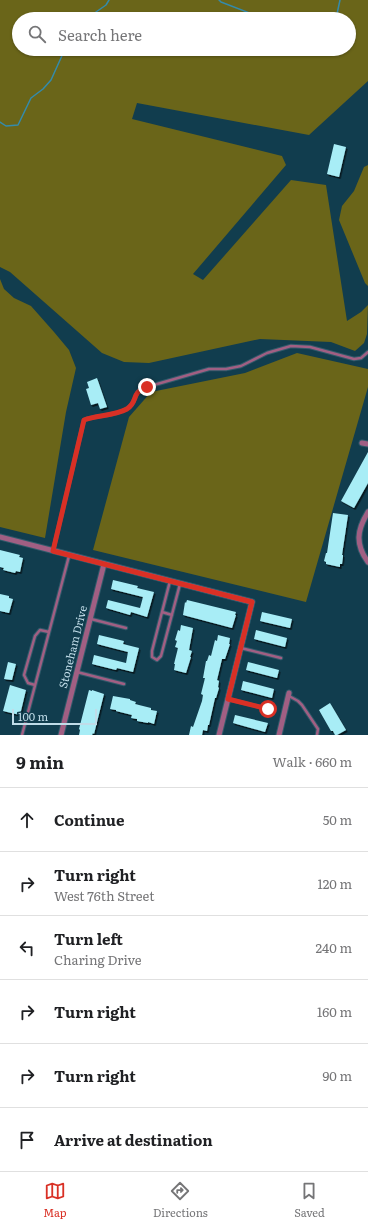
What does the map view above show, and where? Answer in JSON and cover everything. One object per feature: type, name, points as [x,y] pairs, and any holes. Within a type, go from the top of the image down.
[{"type":"street","points":[[362,443],[368,444]]},
{"type":"street","points":[[368,512],[360,528],[358,542],[362,554],[368,562]]},
{"type":"street","points":[[0,538],[252,602],[219,735]]},
{"type":"street","name":"Stoneham Drive","points":[[61,735],[104,564]]},
{"type":"street","points":[[279,735],[289,694]]},
{"type":"lane","points":[[53,551],[84,420],[126,409],[131,405],[135,399],[136,393],[140,390],[209,370],[240,366],[267,353],[282,348],[291,346],[310,347],[354,359],[361,358],[368,352]]},
{"type":"lane","points":[[22,735],[69,555]]},
{"type":"lane","points":[[170,581],[152,651],[152,657],[157,660],[161,656],[180,583]]},
{"type":"lane","points":[[162,612],[172,615]]},
{"type":"lane","points":[[90,619],[126,628]]},
{"type":"lane","points":[[35,685],[28,683],[24,675],[35,636],[40,630],[49,632]]},
{"type":"lane","points":[[241,648],[281,658]]},
{"type":"lane","points":[[76,672],[124,684]]},
{"type":"lane","points":[[289,694],[298,700],[302,705],[318,729],[317,735]]},
{"type":"lane","points":[[228,699],[268,709]]},
{"type":"shaded area","points":[[0,0],[368,0],[368,81],[309,135],[137,103],[132,119],[282,156],[286,165],[193,274],[203,280],[291,180],[326,185],[347,321],[361,312],[368,305],[367,334],[364,343],[355,351],[331,342],[260,339],[149,363],[124,362],[102,353],[10,272],[0,267]]},
{"type":"shaded area","points":[[368,165],[368,286],[365,283],[339,220],[342,206],[354,191],[364,167]]},
{"type":"shaded area","points":[[0,279],[4,289],[14,298],[31,306],[54,332],[69,350],[76,368],[66,412],[45,538],[0,527]]},
{"type":"shaded area","points":[[297,353],[368,369],[368,387],[306,602],[93,550],[129,417],[151,392],[245,373]]},
{"type":"building","points":[[334,144],[346,147],[339,177],[327,174]]},
{"type":"building","points":[[97,378],[107,407],[100,409],[98,403],[91,405],[86,389],[89,388],[87,382]]},
{"type":"building","points":[[368,452],[368,483],[354,508],[341,501]]},
{"type":"building","points":[[333,513],[348,515],[342,564],[340,564],[340,567],[326,564],[324,561],[327,553]]},
{"type":"building","points":[[0,550],[20,555],[19,557],[23,558],[20,572],[16,571],[15,573],[3,570],[4,568],[0,567]]},
{"type":"building","points":[[113,580],[138,586],[137,588],[154,592],[147,617],[131,612],[130,615],[106,608],[108,600],[140,608],[143,597],[111,589]]},
{"type":"building","points":[[0,594],[9,596],[9,598],[13,599],[9,613],[0,611]]},
{"type":"building","points":[[187,600],[236,612],[232,628],[183,615],[185,602],[186,603]]},
{"type":"building","points":[[262,612],[292,619],[290,628],[260,621]]},
{"type":"building","points":[[181,625],[193,628],[189,650],[192,651],[186,673],[174,670],[178,648],[175,647],[177,641],[175,640],[178,630],[180,631]]},
{"type":"building","points":[[256,630],[287,638],[285,647],[254,639]]},
{"type":"building","points":[[99,635],[124,641],[123,644],[139,648],[133,672],[117,668],[116,670],[92,664],[94,655],[126,663],[128,652],[97,644]]},
{"type":"building","points":[[218,635],[230,638],[230,644],[225,659],[222,659],[217,680],[219,681],[219,688],[215,698],[209,725],[207,731],[203,730],[202,735],[189,735],[191,726],[193,727],[202,701],[203,695],[201,694],[205,678],[203,678],[206,661],[209,655],[211,656],[215,640],[217,641]]},
{"type":"building","points":[[8,662],[16,664],[12,680],[4,679]]},
{"type":"building","points":[[248,662],[279,670],[277,678],[246,670]]},
{"type":"building","points":[[243,681],[274,689],[272,698],[241,690]]},
{"type":"building","points":[[10,685],[26,690],[20,715],[3,711]]},
{"type":"building","points":[[89,690],[104,694],[94,734],[79,735],[79,729]]},
{"type":"building","points":[[113,696],[130,699],[136,702],[135,704],[157,711],[154,724],[137,721],[137,719],[131,718],[132,715],[110,709]]},
{"type":"building","points":[[330,703],[346,730],[337,735],[331,731],[319,710]]},
{"type":"building","points":[[235,715],[268,723],[265,732],[233,723]]},
{"type":"waterway","points":[[96,12],[106,5],[109,0]]},
{"type":"waterway","points":[[219,0],[247,12]]},
{"type":"waterway","points":[[337,12],[340,0]]},
{"type":"waterway","points":[[0,122],[6,126],[18,125],[31,98],[43,89],[51,80],[62,56]]},
{"type":"route","points":[[147,387],[136,393],[135,399],[126,409],[84,420],[53,551],[252,602],[228,699],[268,709]]}]
